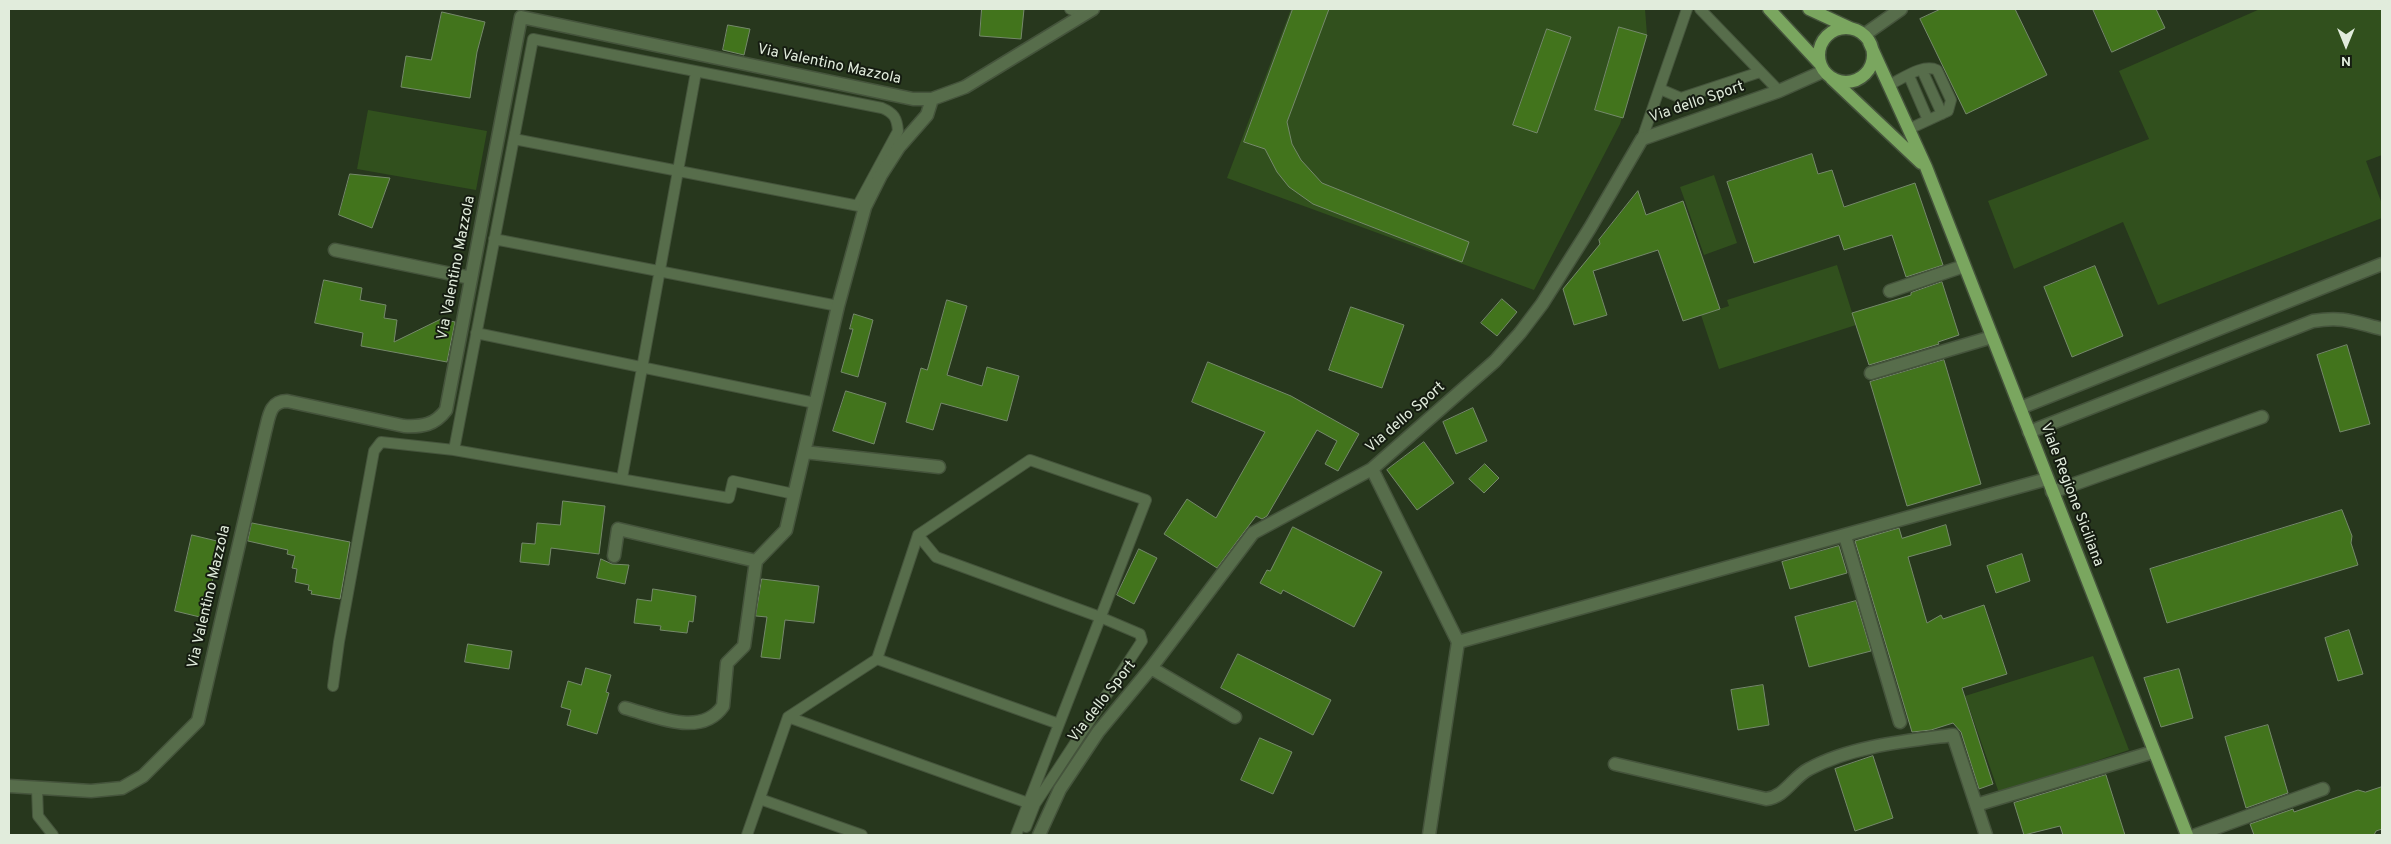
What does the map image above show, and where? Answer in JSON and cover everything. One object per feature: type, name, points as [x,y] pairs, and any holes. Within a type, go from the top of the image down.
[{"type":"main road","points":[[1769,9],[1824,70],[1926,167]]},
{"type":"main road","points":[[1809,9],[1863,36],[1872,58],[1865,74],[1858,79],[1841,82],[1824,70],[1819,50],[1827,36],[1841,29],[1863,36]]},
{"type":"main road","name":"Viale Regione Siciliana","points":[[1863,36],[1889,86],[1926,167],[2187,835]]},
{"type":"street","points":[[1863,36],[1901,9]]},
{"type":"street","name":"Via Valentino Mazzola","points":[[9,786],[91,791],[122,788],[143,776],[198,721],[271,408],[278,402],[287,401],[404,426],[421,427],[440,418],[446,410],[521,17],[913,99],[932,99],[965,87],[1088,11]]},
{"type":"street","name":"Via dello Sport","points":[[1039,835],[1060,789],[1098,732],[1152,668],[1252,533],[1372,469],[1495,361],[1542,304],[1590,228],[1642,139],[1779,92],[1824,70]]},
{"type":"street","points":[[625,708],[690,724],[710,719],[723,706],[727,663],[744,646],[756,561],[786,530],[861,206],[899,147],[927,114],[932,99]]},
{"type":"street","points":[[335,250],[471,278]]},
{"type":"street","points":[[2020,408],[2382,264]]},
{"type":"street","points":[[1890,291],[1964,266]]},
{"type":"street","points":[[2029,432],[2313,321],[2332,318],[2351,319],[2382,329]]},
{"type":"street","points":[[1871,373],[1992,337]]},
{"type":"street","points":[[2052,492],[2262,417]]},
{"type":"street","points":[[804,452],[939,468]]},
{"type":"street","points":[[1372,469],[1458,642],[1429,835]]},
{"type":"street","points":[[1458,642],[2047,479]]},
{"type":"street","points":[[614,556],[618,529],[756,561]]},
{"type":"street","points":[[1845,536],[1900,722]]},
{"type":"street","points":[[1152,668],[1235,717]]},
{"type":"street","points":[[1615,764],[1766,799],[1778,796],[1808,769],[1823,763],[1876,745],[1953,735],[1986,835]]},
{"type":"street","points":[[1976,805],[2153,752]]},
{"type":"street","points":[[2196,835],[2323,789]]},
{"type":"lane","points":[[1070,9],[1088,11]]},
{"type":"lane","points":[[1642,139],[1687,9]]},
{"type":"lane","points":[[1700,9],[1779,92]]},
{"type":"lane","points":[[454,450],[533,39],[882,108],[892,113],[897,121],[898,131],[861,206],[514,139]]},
{"type":"lane","points":[[1889,86],[1922,70],[1932,68],[1937,70],[1951,100],[1948,111],[1909,129]]},
{"type":"lane","points":[[622,478],[696,72]]},
{"type":"lane","points":[[1660,89],[1681,98],[1760,72]]},
{"type":"lane","points":[[1909,76],[1928,120]]},
{"type":"lane","points":[[494,239],[838,306]]},
{"type":"lane","points":[[476,333],[815,403]]},
{"type":"lane","points":[[334,686],[339,642],[374,448],[381,442],[454,450],[730,498],[733,481],[794,494]]},
{"type":"lane","points":[[747,835],[788,718],[877,659],[918,535],[1030,460],[1146,500],[1016,835]]},
{"type":"lane","points":[[918,535],[936,557],[1100,617],[1140,634],[1142,641],[1040,797],[1022,835]]},
{"type":"lane","points":[[877,659],[1059,724]]},
{"type":"lane","points":[[788,718],[1028,802]]},
{"type":"lane","points":[[37,788],[38,816],[53,835]]},
{"type":"lane","points":[[760,799],[862,835]]},
{"type":"green space","points":[[1291,9],[1645,9],[1647,35],[1620,124],[1534,290],[1227,178]]},
{"type":"green space","points":[[2260,9],[2382,9],[2382,155],[2366,161],[2382,204],[2382,218],[2158,305],[2123,222],[2014,269],[1988,201],[2149,139],[2119,71]]},
{"type":"green space","points":[[368,110],[487,131],[476,190],[357,169]]},
{"type":"green space","points":[[1714,175],[1737,243],[1704,255],[1680,187]]},
{"type":"green space","points":[[1837,265],[1856,325],[1719,369],[1701,315],[1729,306],[1727,300]]},
{"type":"green space","points":[[2093,656],[2129,750],[1999,793],[1965,696]]},
{"type":"building","points":[[982,9],[1024,9],[1021,39],[980,36]]},
{"type":"building","points":[[1293,9],[1329,9],[1287,122],[1292,144],[1301,160],[1322,183],[1469,242],[1462,262],[1313,204],[1289,187],[1277,172],[1265,149],[1244,142]]},
{"type":"building","points":[[1941,9],[2015,9],[2047,75],[1966,114],[1920,19]]},
{"type":"building","points":[[2093,9],[2156,9],[2165,28],[2112,52]]},
{"type":"building","points":[[442,12],[485,22],[477,52],[470,98],[401,87],[406,56],[431,60]]},
{"type":"building","points":[[728,25],[750,29],[744,55],[723,50]]},
{"type":"building","points":[[1619,27],[1647,35],[1623,118],[1595,110]]},
{"type":"building","points":[[1547,29],[1571,37],[1537,133],[1513,125]]},
{"type":"building","points":[[1812,154],[1818,174],[1832,170],[1844,207],[1915,183],[1943,265],[1906,277],[1892,235],[1844,250],[1839,235],[1754,263],[1727,182]]},
{"type":"building","points":[[350,174],[390,178],[372,228],[339,215]]},
{"type":"building","points":[[1638,191],[1646,215],[1683,201],[1720,309],[1683,321],[1658,250],[1593,271],[1607,315],[1574,325],[1563,289],[1600,244],[1599,240]]},
{"type":"building","points":[[2095,266],[2123,336],[2072,357],[2044,287]]},
{"type":"building","points":[[324,280],[362,288],[360,300],[386,305],[384,318],[397,320],[394,342],[441,319],[455,322],[447,362],[361,346],[363,333],[315,323]]},
{"type":"building","points":[[1942,282],[1959,335],[1938,342],[1939,344],[1869,365],[1852,313],[1911,295],[1911,293]]},
{"type":"building","points":[[1502,299],[1517,312],[1497,336],[1481,323]]},
{"type":"building","points":[[947,300],[967,306],[947,375],[982,386],[987,367],[1019,376],[1007,421],[941,403],[933,430],[906,422],[921,368],[927,370]]},
{"type":"building","points":[[1351,307],[1404,325],[1382,388],[1329,370]]},
{"type":"building","points":[[854,314],[873,320],[858,377],[841,372],[853,329],[850,329]]},
{"type":"building","points":[[2347,345],[2370,424],[2340,432],[2317,355]]},
{"type":"building","points":[[1944,360],[1981,484],[1907,506],[1870,382]]},
{"type":"building","points":[[1208,362],[1291,396],[1359,434],[1338,471],[1325,464],[1337,441],[1317,430],[1267,516],[1262,519],[1256,516],[1217,568],[1164,534],[1187,499],[1216,518],[1265,432],[1192,402]]},
{"type":"building","points":[[846,391],[886,403],[874,444],[833,431]]},
{"type":"building","points":[[1473,408],[1487,441],[1456,454],[1443,422]]},
{"type":"building","points":[[1424,442],[1454,483],[1417,510],[1387,470]]},
{"type":"building","points":[[1485,464],[1499,478],[1484,493],[1469,479]]},
{"type":"building","points":[[563,501],[605,506],[599,554],[551,548],[549,565],[520,562],[522,543],[535,544],[537,523],[560,525]]},
{"type":"building","points":[[2342,510],[2352,536],[2351,543],[2358,565],[2167,623],[2150,569]]},
{"type":"building","points":[[252,523],[350,542],[340,599],[311,594],[312,591],[308,590],[309,585],[295,582],[297,569],[292,568],[295,556],[287,554],[288,550],[248,541]]},
{"type":"building","points":[[1946,525],[1951,545],[1908,557],[1927,623],[1941,615],[1943,619],[1984,605],[2007,674],[1962,688],[1993,784],[1979,789],[1961,732],[1953,723],[1931,730],[1912,732],[1855,541],[1899,528],[1902,538]]},
{"type":"building","points":[[1293,527],[1382,572],[1354,627],[1283,590],[1281,594],[1260,583],[1267,570],[1270,571]]},
{"type":"building","points":[[192,535],[221,542],[204,618],[175,611]]},
{"type":"building","points":[[1839,546],[1847,573],[1790,589],[1782,562]]},
{"type":"building","points":[[1139,549],[1157,558],[1134,604],[1117,595]]},
{"type":"building","points":[[2022,554],[2030,581],[1996,593],[1987,566]]},
{"type":"building","points":[[601,559],[612,564],[629,565],[625,584],[597,578]]},
{"type":"building","points":[[762,579],[819,586],[814,623],[785,620],[780,659],[761,657],[767,617],[756,616]]},
{"type":"building","points":[[653,589],[696,596],[693,622],[689,621],[687,633],[660,630],[661,626],[634,623],[637,599],[651,601]]},
{"type":"building","points":[[1856,601],[1871,651],[1809,667],[1795,617]]},
{"type":"building","points":[[2349,630],[2363,674],[2338,681],[2325,638]]},
{"type":"building","points":[[468,644],[512,651],[509,669],[465,662]]},
{"type":"building","points":[[1238,654],[1331,700],[1313,735],[1221,688]]},
{"type":"building","points":[[586,668],[611,675],[606,692],[609,693],[597,734],[567,725],[571,710],[561,707],[568,681],[581,685]]},
{"type":"building","points":[[2179,669],[2193,718],[2161,727],[2144,678]]},
{"type":"building","points":[[1763,685],[1769,725],[1738,730],[1731,690]]},
{"type":"building","points":[[2268,725],[2288,793],[2246,808],[2225,737]]},
{"type":"building","points":[[1260,738],[1292,752],[1273,794],[1241,780]]},
{"type":"building","points":[[1873,756],[1893,818],[1855,831],[1835,769]]},
{"type":"building","points":[[2106,775],[2125,835],[2063,835],[2060,826],[2024,835],[2014,803]]},
{"type":"building","points":[[2382,787],[2382,829],[2376,831],[2374,835],[2254,835],[2250,824],[2293,809],[2294,812],[2358,790],[2365,792]]}]
